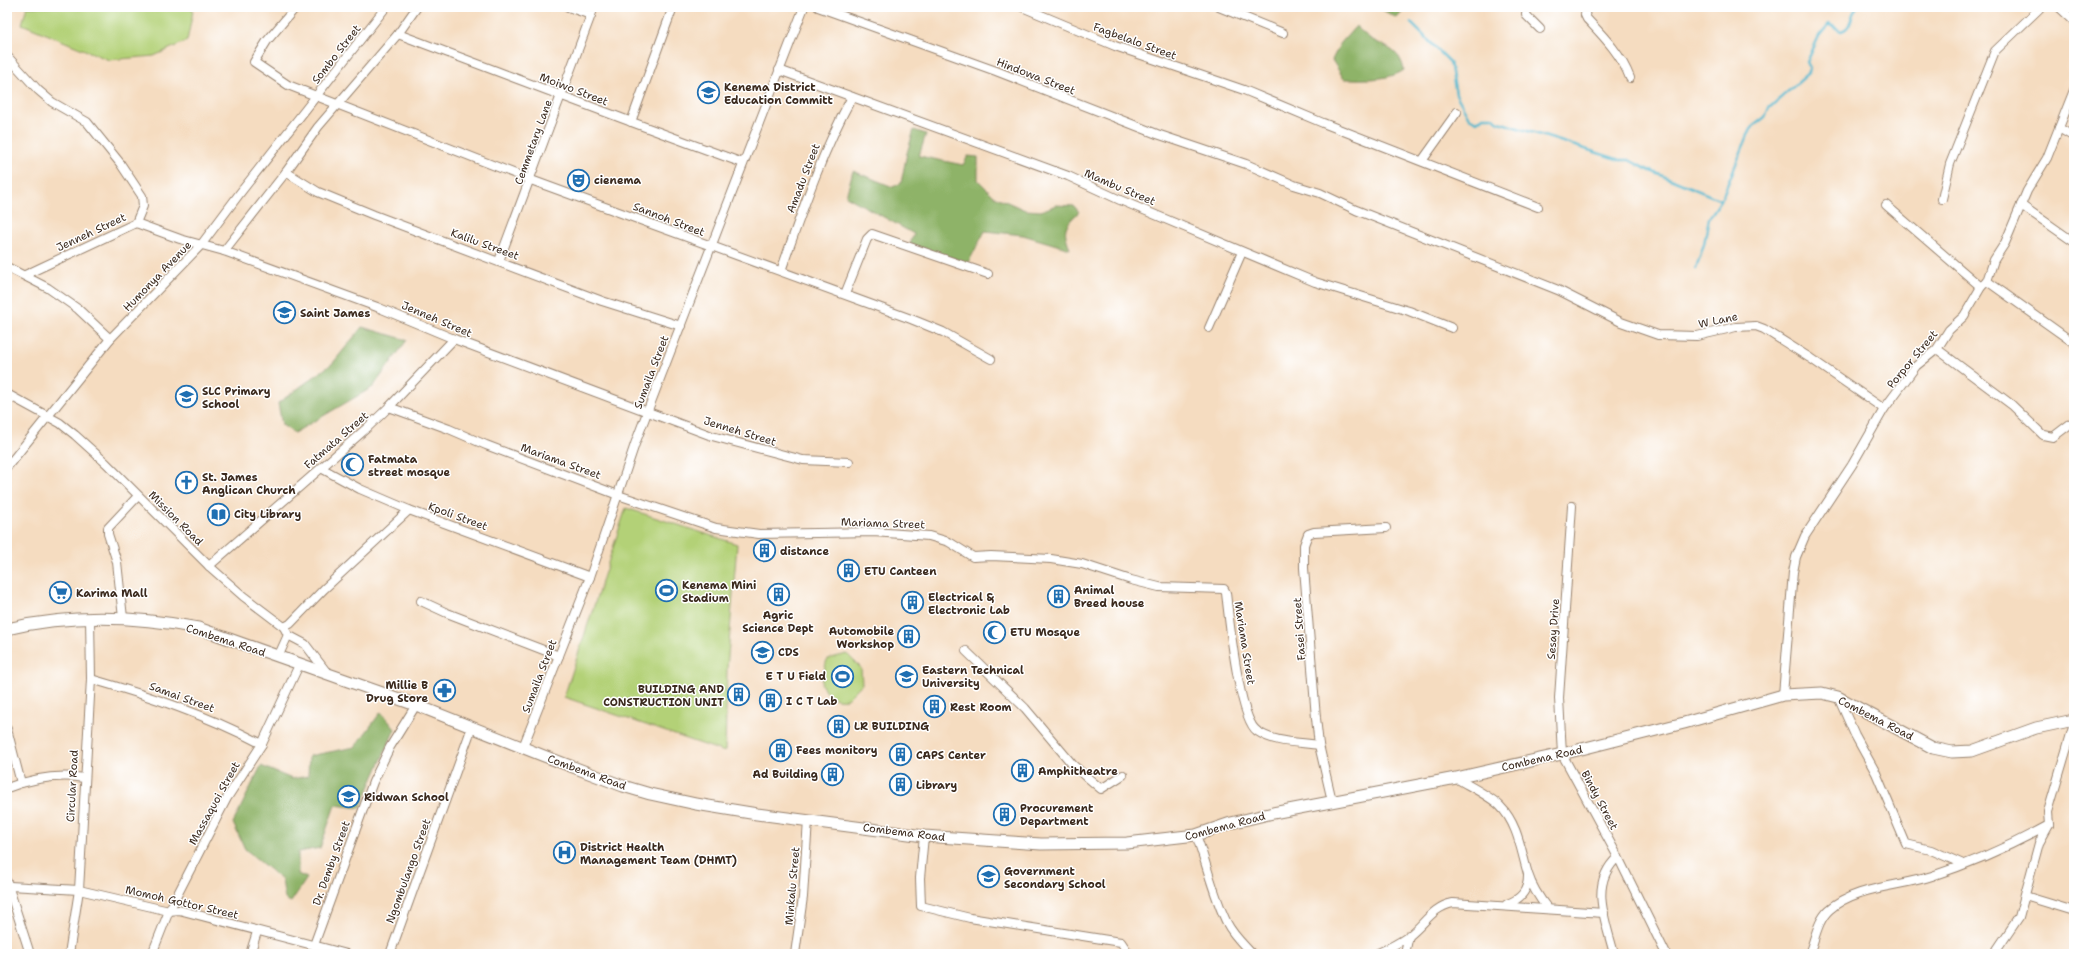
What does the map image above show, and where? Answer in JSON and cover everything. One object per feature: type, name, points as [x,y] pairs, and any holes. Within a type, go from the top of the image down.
[{"type":"street","name":"Sannoh Street","points":[[296,7],[260,51],[254,62],[281,81],[530,180],[845,294],[943,332],[991,359]]},
{"type":"street","name":"Sombo Street","points":[[318,96],[386,7]]},
{"type":"street","points":[[224,251],[286,172],[337,103],[398,34],[417,7]]},
{"type":"street","points":[[568,7],[591,15]]},
{"type":"street","name":"Cemmetary Lane","points":[[499,261],[594,7]]},
{"type":"street","points":[[631,122],[673,7]]},
{"type":"street","name":"Sumaila Street","points":[[523,747],[590,577],[648,411],[804,7]]},
{"type":"street","name":"Hindowa Street","points":[[818,7],[1002,74],[1157,134],[1246,164],[1294,185],[1320,193],[1356,210],[1558,290],[1586,305]]},
{"type":"street","name":"Fagbelalo Street","points":[[1022,7],[1115,46],[1244,90],[1538,207]]},
{"type":"street","points":[[1219,7],[1283,32]]},
{"type":"street","points":[[1527,7],[1526,15],[1540,29]]},
{"type":"street","points":[[1586,7],[1585,15],[1587,19],[1618,54],[1624,63],[1630,78]]},
{"type":"street","points":[[1942,199],[1950,164],[1994,52],[2041,7]]},
{"type":"street","points":[[2059,7],[2074,21]]},
{"type":"street","name":"Moiwo Street","points":[[398,34],[531,84],[561,97],[743,163]]},
{"type":"street","points":[[7,56],[38,90],[52,102],[86,122],[120,162],[142,196],[143,206],[136,223]]},
{"type":"street","name":"Mambu Street","points":[[779,70],[1068,176],[1242,252],[1315,282],[1409,311],[1452,328]]},
{"type":"street","name":"Porpor Street","points":[[1783,695],[1793,572],[1796,558],[1805,536],[1852,465],[1884,409],[1916,366],[1937,349],[1949,330],[1964,316],[1984,284],[1994,260],[2005,243],[2022,205],[2047,158],[2074,90]]},
{"type":"street","name":"Humonya Avenue","points":[[7,467],[110,339],[201,245],[240,193],[318,96]]},
{"type":"street","name":"Amadu Street","points":[[781,271],[818,166],[834,130],[852,96]]},
{"type":"street","points":[[1422,161],[1457,112]]},
{"type":"street","points":[[2059,128],[2074,137]]},
{"type":"street","name":"Kalilu Streeet","points":[[286,172],[318,192],[346,204],[602,301],[681,326]]},
{"type":"street","points":[[1886,205],[1984,284],[2074,343]]},
{"type":"street","points":[[2022,205],[2074,242]]},
{"type":"street","name":"Jenneh Street","points":[[25,275],[116,231],[136,223],[201,245],[224,251],[377,306],[454,339],[712,436],[764,451],[803,460],[849,462]]},
{"type":"street","points":[[845,294],[867,239],[872,234],[988,274]]},
{"type":"street","points":[[1209,328],[1242,252]]},
{"type":"street","points":[[7,267],[48,288],[78,309],[110,339]]},
{"type":"street","name":"W Lane","points":[[1586,305],[1622,322],[1658,335],[1697,336],[1736,326],[1756,326],[1764,329],[1810,358],[1884,409]]},
{"type":"street","name":"Fatmata Street","points":[[209,566],[389,408],[454,339]]},
{"type":"street","points":[[1937,349],[2012,405],[2043,435],[2053,437],[2074,421]]},
{"type":"street","name":"Mission Road","points":[[7,394],[60,423],[75,435],[209,566],[243,596],[284,627],[288,635]]},
{"type":"street","name":"Mariama Street","points":[[389,408],[449,428],[486,445],[693,522],[736,532],[759,534],[874,532],[929,536],[949,542],[973,557],[990,556],[1051,558],[1082,564],[1159,587],[1224,589],[1226,593],[1236,665],[1248,720],[1255,730],[1271,739],[1319,744]]},
{"type":"street","name":"Kpoli Street","points":[[321,468],[360,489],[409,510],[590,577]]},
{"type":"street","points":[[123,618],[118,568],[108,534],[108,528],[138,496]]},
{"type":"street","name":"Sesay Drive","points":[[1562,754],[1559,698],[1572,506]]},
{"type":"street","points":[[284,627],[290,624],[324,589],[409,510]]},
{"type":"street","name":"Fasei Street","points":[[1332,801],[1319,744],[1304,568],[1305,539],[1308,534],[1314,532],[1386,528]]},
{"type":"street","points":[[421,600],[447,613],[559,656]]},
{"type":"street","name":"Combema Road","points":[[7,629],[38,623],[90,618],[123,618],[163,621],[198,628],[278,658],[416,705],[623,786],[650,794],[696,804],[924,836],[1041,844],[1110,844],[1142,842],[1196,835],[1231,823],[1332,801],[1456,778],[1562,754],[1684,724],[1783,695],[1822,693],[1838,697],[1933,748],[1952,752],[1972,751],[2036,728],[2074,720]]},
{"type":"street","name":"Circular Road","points":[[69,954],[79,890],[84,778],[91,678],[90,618]]},
{"type":"street","points":[[278,658],[288,635],[305,644],[328,674]]},
{"type":"street","points":[[966,651],[1025,708],[1073,765],[1101,789],[1123,775]]},
{"type":"street","name":"Massaquoi Street","points":[[152,954],[169,911],[227,798],[262,744],[299,664]]},
{"type":"street","name":"Samai Street","points":[[91,678],[131,690],[198,714],[230,727],[262,744]]},
{"type":"street","points":[[1838,697],[1855,735],[1876,773],[1906,844],[1931,850],[1963,864]]},
{"type":"street","name":"Dr. Demby Street","points":[[314,945],[373,782],[390,747],[416,705]]},
{"type":"street","points":[[1994,954],[2019,917],[2039,843],[2049,825],[2048,812],[2074,724]]},
{"type":"street","name":"Ngombulango Street","points":[[390,954],[472,727]]},
{"type":"street","points":[[7,729],[21,783]]},
{"type":"street","name":"Bindy Street","points":[[1562,754],[1618,857],[1666,954]]},
{"type":"street","points":[[7,788],[21,783],[54,776],[84,778]]},
{"type":"street","points":[[1456,778],[1500,806],[1509,817],[1524,857],[1528,875],[1539,899],[1548,909]]},
{"type":"street","name":"Minkalu Street","points":[[795,954],[803,897],[808,820]]},
{"type":"street","points":[[1809,954],[1822,917],[1834,906],[1864,892],[1913,882],[1963,864],[2023,839],[2049,825]]},
{"type":"street","points":[[1196,835],[1207,865],[1216,898],[1227,924],[1252,954]]},
{"type":"street","points":[[924,836],[920,878],[921,906],[970,918],[1121,942],[1129,954]]},
{"type":"street","points":[[1614,954],[1604,913],[1601,888],[1602,880],[1610,865],[1618,857]]},
{"type":"street","points":[[1505,905],[1517,900],[1524,894],[1528,885],[1528,875]]},
{"type":"street","points":[[8,884],[30,954]]},
{"type":"street","name":"Momoh Gottor Street","points":[[8,884],[79,890],[169,911],[179,910],[233,923],[257,932],[347,954]]},
{"type":"street","points":[[2025,896],[2074,911]]},
{"type":"street","points":[[1376,954],[1409,935],[1431,912],[1443,905],[1453,903],[1505,905],[1604,913]]},
{"type":"street","points":[[250,954],[257,932]]},
{"type":"street","points":[[1405,954],[1409,935]]},
{"type":"green space","points":[[27,7],[191,7],[193,11],[187,41],[154,56],[109,60],[22,24]]},
{"type":"green space","points":[[1377,7],[1407,7],[1397,18]]},
{"type":"green space","points":[[1356,26],[1369,38],[1392,50],[1402,63],[1404,70],[1398,74],[1383,78],[1344,79],[1332,60],[1340,44]]},
{"type":"green space","points":[[914,130],[926,134],[919,156],[963,165],[968,156],[978,157],[978,180],[994,196],[1025,210],[1041,211],[1056,205],[1074,206],[1079,212],[1070,221],[1066,229],[1066,237],[1070,249],[1023,235],[985,231],[968,263],[910,244],[914,234],[846,196],[853,171],[893,187],[901,183],[907,153]]},
{"type":"green space","points":[[362,327],[407,340],[373,387],[294,433],[282,425],[278,403],[333,363]]},
{"type":"green space","name":"Kenema Mini Stadium","points":[[626,508],[737,544],[727,669],[725,752],[564,697]]},
{"type":"green space","name":"E T U Field","points":[[847,654],[861,668],[862,684],[847,699],[838,699],[831,696],[821,684],[827,659]]},
{"type":"green space","points":[[381,712],[395,729],[360,808],[335,805],[320,848],[298,852],[298,874],[307,878],[291,902],[285,899],[282,880],[245,849],[233,823],[261,766],[292,779],[308,776],[309,756],[355,747]]},
{"type":"waterway","points":[[1696,268],[1704,244],[1709,218],[1721,200],[1751,128],[1765,117],[1769,108],[1809,73],[1810,68],[1807,62],[1819,36],[1829,24],[1841,31],[1845,30],[1849,25],[1857,7]]},
{"type":"waterway","points":[[1411,23],[1450,62],[1456,94],[1469,118],[1477,122],[1483,117],[1492,117],[1499,122],[1620,160],[1629,160],[1646,169],[1721,200]]},
{"type":"place","name":"Kenema District Education Committ","points":[[709,93]]},
{"type":"place","name":"cienema","points":[[578,180]]},
{"type":"place","name":"Saint James","points":[[285,313]]},
{"type":"place","name":"SLC Primary School","points":[[186,397]]},
{"type":"place","name":"Fatmata street mosque","points":[[353,465]]},
{"type":"place","name":"St. James Anglican Church","points":[[186,483]]},
{"type":"place","name":"City Library","points":[[218,514]]},
{"type":"place","name":"distance","points":[[764,551]]},
{"type":"place","name":"ETU Canteen","points":[[849,571]]},
{"type":"place","name":"Kenema Mini Stadium","points":[[666,591]]},
{"type":"place","name":"Karima Mall","points":[[61,593]]},
{"type":"place","name":"Agric Science Dept","points":[[778,595]]},
{"type":"place","name":"Animal Breed house","points":[[1058,596]]},
{"type":"place","name":"Electrical & Electronic Lab","points":[[913,603]]},
{"type":"place","name":"ETU Mosque","points":[[994,632]]},
{"type":"place","name":"Automobile Workshop","points":[[909,637]]},
{"type":"place","name":"CDS","points":[[763,652]]},
{"type":"place","name":"E T U Field","points":[[842,676]]},
{"type":"place","name":"Eastern Technical University","points":[[906,676]]},
{"type":"place","name":"Millie B Drug Store","points":[[444,691]]},
{"type":"place","name":"BUILDING AND CONSTRUCTION UNIT","points":[[739,695]]},
{"type":"place","name":"I C T Lab","points":[[771,701]]},
{"type":"place","name":"Rest Room","points":[[935,707]]},
{"type":"place","name":"LR BUILDING","points":[[838,726]]},
{"type":"place","name":"Fees monitory","points":[[781,750]]},
{"type":"place","name":"CAPS Center","points":[[901,755]]},
{"type":"place","name":"Amphitheatre","points":[[1022,771]]},
{"type":"place","name":"Ad Building","points":[[833,774]]},
{"type":"place","name":"Library","points":[[900,785]]},
{"type":"place","name":"Ridwan School","points":[[348,797]]},
{"type":"place","name":"Procurement Department","points":[[1005,814]]},
{"type":"place","name":"District Health Management Team (DHMT)","points":[[565,853]]},
{"type":"place","name":"Government Secondary School","points":[[988,877]]}]
